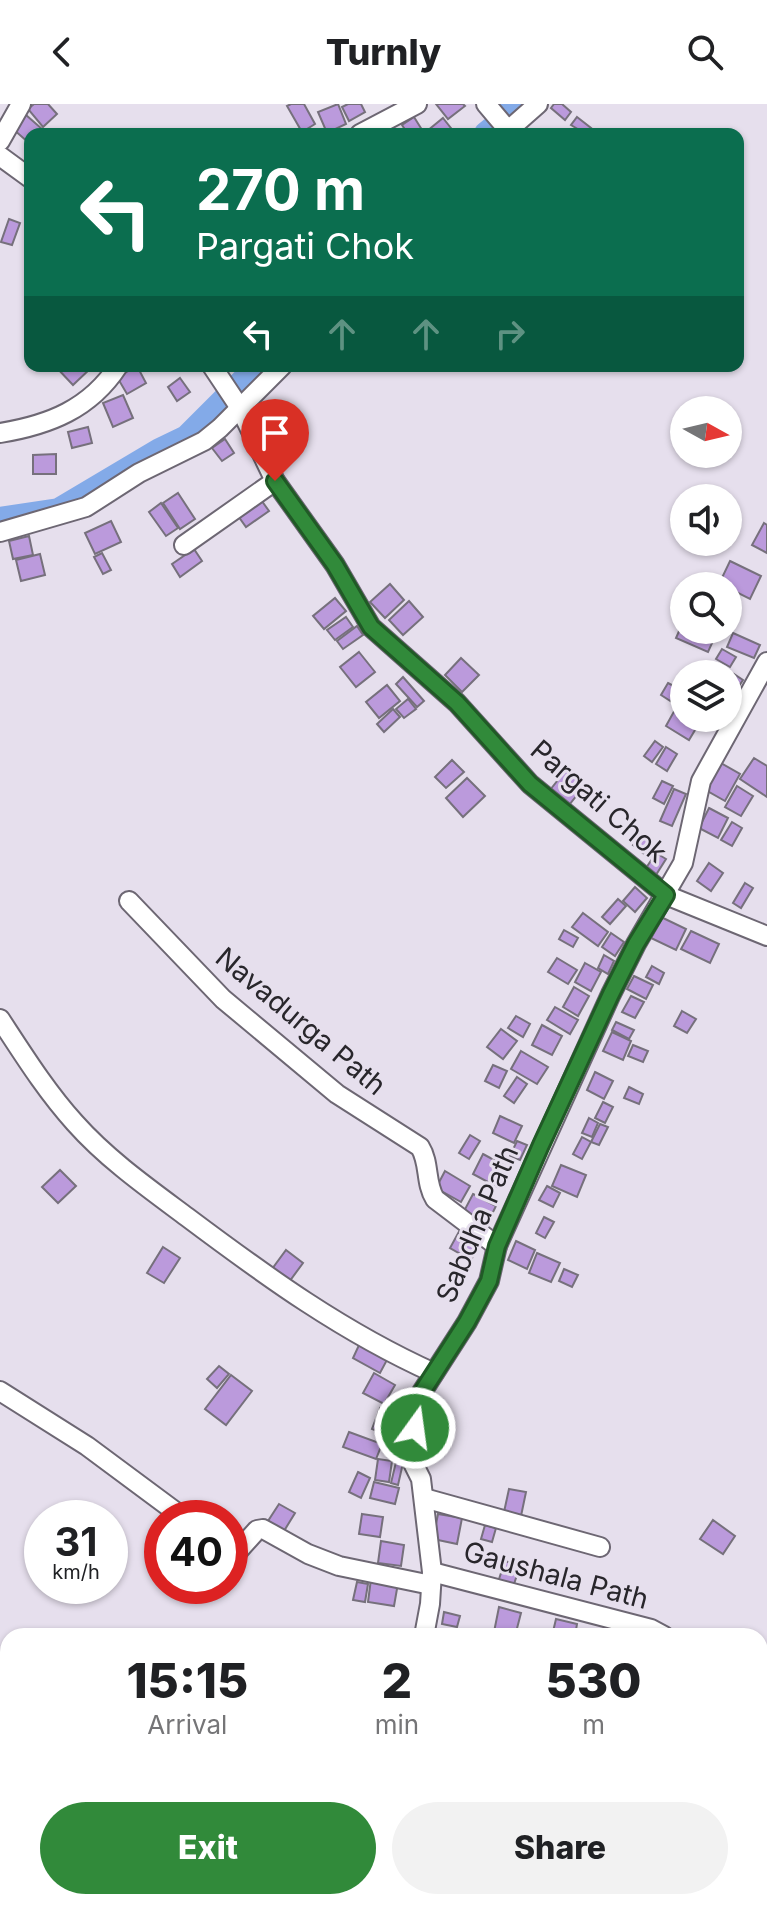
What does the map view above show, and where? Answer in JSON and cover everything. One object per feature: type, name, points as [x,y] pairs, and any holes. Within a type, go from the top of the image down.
[{"type":"street","points":[[0,141],[21,104]]},
{"type":"street","points":[[371,128],[417,104]]},
{"type":"street","points":[[486,104],[503,128]]},
{"type":"street","points":[[511,128],[538,104]]},
{"type":"street","points":[[0,156],[24,174]]},
{"type":"street","points":[[0,433],[31,428],[85,403],[114,372]]},
{"type":"street","name":"Pargati Chok","points":[[216,372],[239,406],[275,481],[335,565],[371,627],[457,703],[530,784],[666,895],[767,936]]},
{"type":"street","points":[[0,532],[86,507],[139,473],[204,441],[276,372]]},
{"type":"street","points":[[184,545],[275,481]]},
{"type":"street","name":"Sabdha Path","points":[[425,1628],[432,1578],[421,1479],[411,1459],[416,1410],[422,1392],[489,1281],[497,1246],[611,994],[688,850],[701,781],[767,662]]},
{"type":"street","name":"Navadurga Path","points":[[129,901],[223,999],[337,1094],[420,1147],[425,1155],[430,1190],[435,1199],[497,1246]]},
{"type":"street","points":[[0,1019],[35,1073],[75,1124],[125,1171],[318,1311],[380,1349],[434,1373]]},
{"type":"street","points":[[0,1391],[87,1446],[160,1500]]},
{"type":"street","points":[[424,1498],[600,1547]]},
{"type":"street","name":"Gaushala Path","points":[[248,1540],[257,1530],[263,1529],[308,1554],[339,1566],[432,1578],[647,1628]]},
{"type":"building","points":[[34,104],[48,104],[57,114],[43,127],[28,109]]},
{"type":"building","points":[[304,104],[315,124],[300,128],[287,106]]},
{"type":"building","points":[[338,104],[346,124],[325,128],[318,112]]},
{"type":"building","points":[[361,104],[365,112],[349,121],[342,107]]},
{"type":"building","points":[[436,104],[463,104],[465,106],[448,119]]},
{"type":"building","points":[[554,104],[562,104],[571,112],[565,120],[551,108]]},
{"type":"building","points":[[26,115],[41,128],[24,128],[24,139],[13,129]]},
{"type":"building","points":[[414,117],[421,128],[404,128],[402,125]]},
{"type":"building","points":[[577,117],[591,128],[576,128],[571,125]]},
{"type":"building","points":[[443,118],[451,128],[431,128]]},
{"type":"building","points":[[9,219],[20,223],[12,245],[1,242]]},
{"type":"building","points":[[61,372],[87,372],[73,385]]},
{"type":"building","points":[[126,372],[140,372],[146,383],[127,394],[117,377]]},
{"type":"building","points":[[180,378],[190,392],[177,401],[168,387]]},
{"type":"building","points":[[123,395],[133,418],[113,427],[103,403]]},
{"type":"building","points":[[88,427],[92,443],[72,448],[68,432]]},
{"type":"building","points":[[225,439],[234,453],[222,461],[212,448]]},
{"type":"building","points":[[56,454],[56,474],[33,474],[33,455]]},
{"type":"building","points":[[178,493],[195,519],[180,529],[163,503]]},
{"type":"building","points":[[259,497],[269,511],[246,527],[236,513]]},
{"type":"building","points":[[161,503],[178,528],[166,536],[149,512]]},
{"type":"building","points":[[111,521],[121,542],[95,554],[85,533]]},
{"type":"building","points":[[764,523],[767,525],[767,553],[752,545]]},
{"type":"building","points":[[29,536],[33,555],[13,559],[9,541]]},
{"type":"building","points":[[194,549],[202,561],[180,577],[172,564]]},
{"type":"building","points":[[102,553],[111,570],[103,574],[94,557]]},
{"type":"building","points":[[40,554],[45,575],[21,581],[16,560]]},
{"type":"building","points":[[730,561],[761,576],[750,599],[742,595],[742,572],[725,572]]},
{"type":"building","points":[[390,584],[404,600],[385,618],[370,602]]},
{"type":"building","points":[[335,598],[346,611],[324,629],[313,616]]},
{"type":"building","points":[[409,601],[423,617],[403,635],[389,620]]},
{"type":"building","points":[[346,617],[353,627],[335,640],[327,630]]},
{"type":"building","points":[[357,626],[363,635],[343,649],[337,641]]},
{"type":"building","points":[[742,637],[760,645],[754,658],[727,647],[728,644],[742,644]]},
{"type":"building","points":[[690,644],[712,644],[708,652]]},
{"type":"building","points":[[722,649],[736,657],[734,660],[716,659]]},
{"type":"building","points":[[359,652],[375,672],[356,687],[340,667]]},
{"type":"building","points":[[461,658],[479,675],[462,692],[445,675]]},
{"type":"building","points":[[403,677],[424,701],[417,707],[396,684]]},
{"type":"building","points":[[668,683],[670,684],[670,701],[661,695]]},
{"type":"building","points":[[387,685],[400,701],[379,718],[366,702]]},
{"type":"building","points":[[408,699],[416,709],[404,718],[396,709]]},
{"type":"building","points":[[393,709],[400,717],[384,732],[377,724]]},
{"type":"building","points":[[676,732],[694,732],[689,740]]},
{"type":"building","points":[[655,741],[663,747],[652,762],[644,756]]},
{"type":"building","points":[[666,747],[677,754],[667,771],[656,764]]},
{"type":"building","points":[[754,758],[767,766],[767,797],[740,779]]},
{"type":"building","points":[[452,760],[464,772],[446,788],[435,777]]},
{"type":"building","points":[[719,762],[740,774],[725,801],[704,789]]},
{"type":"building","points":[[566,770],[585,785],[569,805],[550,790]]},
{"type":"building","points":[[467,778],[485,796],[463,817],[446,798]]},
{"type":"building","points":[[662,781],[673,786],[664,804],[653,798]]},
{"type":"building","points":[[737,786],[753,796],[741,816],[725,807]]},
{"type":"building","points":[[674,789],[686,794],[672,826],[660,821]]},
{"type":"building","points":[[709,808],[728,818],[718,838],[699,828]]},
{"type":"building","points":[[732,822],[742,828],[732,846],[721,840]]},
{"type":"building","points":[[641,834],[656,847],[648,857],[633,845]]},
{"type":"building","points":[[656,853],[666,859],[654,878],[644,871]]},
{"type":"building","points":[[709,863],[723,873],[711,891],[697,881]]},
{"type":"building","points":[[745,883],[753,888],[741,908],[733,903]]},
{"type":"building","points":[[635,887],[647,898],[635,912],[623,901]]},
{"type":"building","points":[[618,899],[626,906],[610,924],[602,917]]},
{"type":"building","points":[[583,913],[608,932],[598,946],[572,927]]},
{"type":"building","points":[[661,917],[686,929],[676,950],[651,938]]},
{"type":"building","points":[[564,930],[578,938],[573,947],[559,939]]},
{"type":"building","points":[[691,931],[719,944],[710,963],[681,949]]},
{"type":"building","points":[[611,933],[624,942],[615,956],[602,947]]},
{"type":"building","points":[[604,955],[614,961],[608,974],[598,968]]},
{"type":"building","points":[[557,958],[577,970],[568,984],[548,972]]},
{"type":"building","points":[[585,963],[601,972],[591,991],[575,982]]},
{"type":"building","points":[[652,966],[664,973],[659,984],[646,977]]},
{"type":"building","points":[[634,976],[653,985],[646,999],[627,989]]},
{"type":"building","points":[[574,987],[589,996],[578,1016],[563,1007]]},
{"type":"building","points":[[631,996],[644,1002],[635,1018],[622,1012]]},
{"type":"building","points":[[555,1007],[578,1020],[570,1034],[547,1020]]},
{"type":"building","points":[[682,1011],[696,1019],[687,1033],[674,1026]]},
{"type":"building","points":[[516,1016],[530,1024],[523,1037],[508,1028]]},
{"type":"building","points":[[616,1022],[634,1030],[629,1039],[612,1030]]},
{"type":"building","points":[[542,1025],[562,1036],[552,1055],[532,1045]]},
{"type":"building","points":[[501,1029],[517,1041],[503,1059],[487,1047]]},
{"type":"building","points":[[612,1032],[631,1041],[623,1060],[603,1051]]},
{"type":"building","points":[[633,1045],[648,1051],[643,1062],[628,1056]]},
{"type":"building","points":[[521,1051],[548,1067],[537,1084],[511,1069]]},
{"type":"building","points":[[493,1065],[507,1071],[499,1088],[485,1081]]},
{"type":"building","points":[[595,1072],[613,1081],[604,1099],[587,1090]]},
{"type":"building","points":[[517,1077],[527,1084],[514,1103],[504,1096]]},
{"type":"building","points":[[629,1087],[643,1094],[639,1104],[624,1098]]},
{"type":"building","points":[[603,1102],[613,1107],[605,1123],[595,1118]]},
{"type":"building","points":[[500,1116],[522,1126],[514,1143],[493,1133]]},
{"type":"building","points":[[589,1118],[598,1123],[592,1137],[582,1133]]},
{"type":"building","points":[[600,1124],[608,1127],[599,1145],[591,1142]]},
{"type":"building","points":[[470,1135],[480,1141],[469,1159],[459,1153]]},
{"type":"building","points":[[582,1137],[591,1142],[582,1159],[573,1154]]},
{"type":"building","points":[[517,1141],[527,1145],[520,1160],[510,1156]]},
{"type":"building","points":[[483,1154],[507,1167],[497,1187],[473,1174]]},
{"type":"building","points":[[561,1165],[586,1175],[577,1197],[552,1186]]},
{"type":"building","points":[[60,1170],[76,1186],[58,1203],[42,1187]]},
{"type":"building","points":[[445,1171],[470,1186],[461,1202],[436,1188]]},
{"type":"building","points":[[547,1186],[560,1193],[553,1207],[539,1200]]},
{"type":"building","points":[[473,1194],[496,1206],[486,1226],[463,1213]]},
{"type":"building","points":[[544,1217],[554,1222],[545,1238],[536,1233]]},
{"type":"building","points":[[461,1228],[482,1241],[471,1260],[450,1248]]},
{"type":"building","points":[[516,1241],[535,1250],[527,1269],[508,1260]]},
{"type":"building","points":[[163,1247],[180,1258],[164,1283],[147,1273]]},
{"type":"building","points":[[286,1250],[303,1263],[289,1282],[272,1269]]},
{"type":"building","points":[[537,1253],[560,1263],[551,1282],[529,1273]]},
{"type":"building","points":[[564,1269],[578,1275],[572,1287],[559,1281]]},
{"type":"building","points":[[360,1343],[388,1358],[380,1373],[353,1358]]},
{"type":"building","points":[[219,1366],[229,1374],[217,1388],[207,1379]]},
{"type":"building","points":[[374,1373],[395,1385],[384,1404],[363,1393]]},
{"type":"building","points":[[231,1375],[252,1391],[226,1425],[205,1409]]},
{"type":"building","points":[[380,1408],[403,1417],[394,1438],[372,1429]]},
{"type":"building","points":[[349,1432],[382,1444],[376,1459],[343,1447]]},
{"type":"building","points":[[378,1459],[392,1461],[389,1482],[375,1480]]},
{"type":"building","points":[[396,1462],[403,1463],[398,1485],[391,1483]]},
{"type":"building","points":[[358,1472],[370,1478],[361,1498],[349,1492]]},
{"type":"building","points":[[374,1482],[399,1488],[395,1504],[370,1498]]},
{"type":"building","points":[[509,1489],[526,1492],[521,1516],[504,1512]]},
{"type":"building","points":[[279,1504],[295,1513],[284,1531],[268,1521]]},
{"type":"building","points":[[362,1514],[383,1517],[380,1537],[359,1534]]},
{"type":"building","points":[[438,1514],[462,1518],[457,1544],[433,1539]]},
{"type":"building","points":[[713,1520],[735,1536],[723,1554],[700,1539]]},
{"type":"building","points":[[485,1525],[496,1528],[492,1542],[481,1539]]},
{"type":"building","points":[[381,1541],[404,1545],[401,1566],[378,1563]]},
{"type":"building","points":[[505,1561],[520,1566],[512,1590],[497,1585]]},
{"type":"building","points":[[371,1579],[398,1583],[394,1606],[368,1602]]},
{"type":"building","points":[[357,1582],[368,1584],[365,1602],[353,1600]]},
{"type":"building","points":[[499,1607],[521,1613],[517,1628],[495,1628]]},
{"type":"building","points":[[444,1612],[460,1616],[457,1627],[442,1624]]},
{"type":"building","points":[[556,1619],[577,1624],[576,1628],[554,1628]]},
{"type":"waterway","points":[[508,114],[523,104]]},
{"type":"waterway","points":[[0,520],[59,511],[187,438],[253,372]]},
{"type":"route","points":[[275,481],[335,565],[371,627],[457,703],[530,784],[666,895],[636,944],[611,994],[541,1145],[497,1246],[489,1281],[422,1392],[416,1410],[415,1428]]}]
